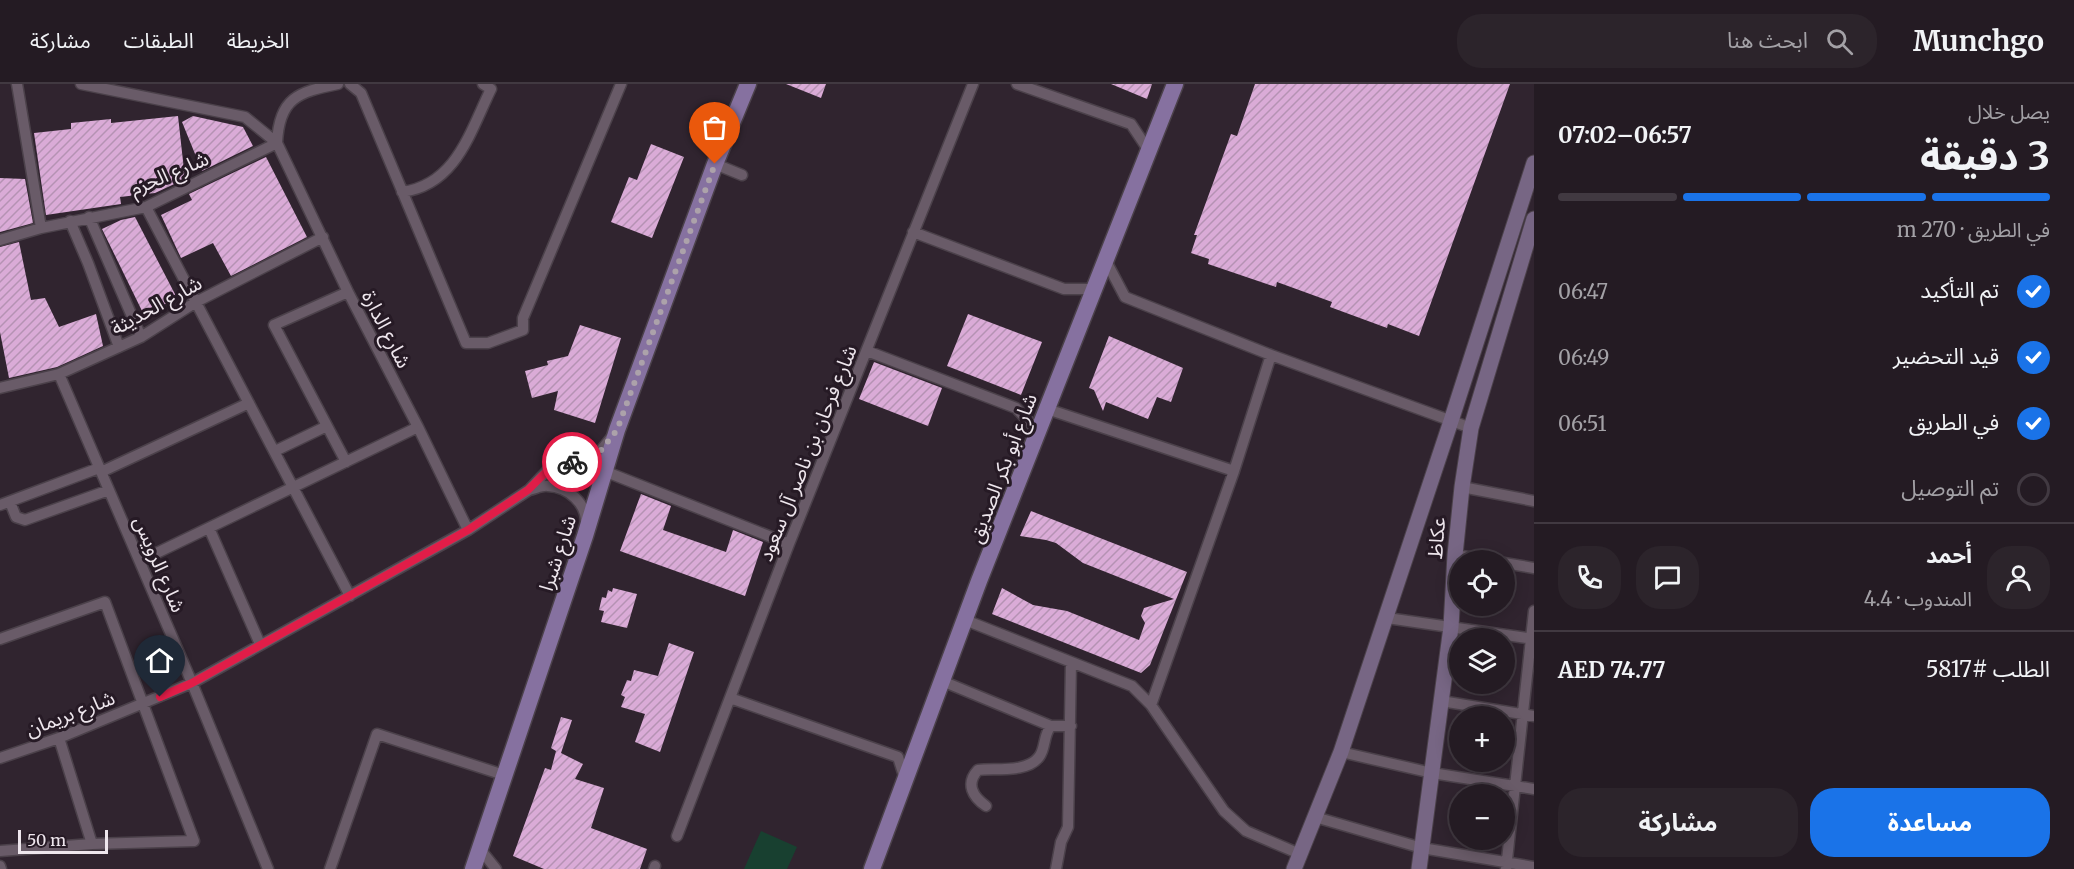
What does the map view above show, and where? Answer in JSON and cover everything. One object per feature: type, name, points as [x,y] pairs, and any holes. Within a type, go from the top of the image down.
[{"type":"main road","name":"شارع شبرا","points":[[473,869],[585,536],[617,430],[715,164],[748,84]]},
{"type":"main road","name":"شارع أبو بكر الصديق","points":[[872,869],[965,620],[1175,84]]},
{"type":"street","points":[[17,84],[41,228]]},
{"type":"street","points":[[81,84],[245,117],[277,143]]},
{"type":"street","points":[[277,143],[278,122],[291,101],[309,87],[338,84]]},
{"type":"street","points":[[351,84],[361,93],[465,343],[488,343],[523,330],[523,318],[621,84]]},
{"type":"street","points":[[402,192],[416,190],[438,179],[457,159],[491,89],[483,84]]},
{"type":"street","name":"شارع فرحان بن ناصر آل سعود","points":[[677,837],[789,544],[973,84]]},
{"type":"street","points":[[1017,84],[1131,124],[1149,151]]},
{"type":"street","name":"شارع الحزم","points":[[0,240],[70,221],[146,207],[277,143]]},
{"type":"street","name":"شارع الدارة","points":[[277,143],[348,292],[468,530]]},
{"type":"street","points":[[1294,869],[1341,753],[1387,618],[1534,163]]},
{"type":"street","points":[[715,164],[742,175]]},
{"type":"street","points":[[146,207],[350,596]]},
{"type":"street","points":[[90,217],[141,338]]},
{"type":"street","name":"عكاظ","points":[[1456,550],[1471,428],[1534,219]]},
{"type":"street","points":[[70,221],[119,347]]},
{"type":"street","points":[[913,232],[1064,289],[1095,289]]},
{"type":"street","name":"شارع الحديثة","points":[[0,388],[58,374],[141,338],[196,302],[323,237]]},
{"type":"street","points":[[1106,261],[1125,297],[1271,355],[1471,428]]},
{"type":"street","points":[[346,462],[274,325],[348,292]]},
{"type":"street","points":[[867,351],[1016,408],[1039,432]]},
{"type":"street","points":[[1151,705],[1234,471],[1271,355]]},
{"type":"street","name":"شارع الرويس","points":[[58,374],[192,683],[268,869]]},
{"type":"street","points":[[109,490],[25,520],[16,517],[5,504],[100,470],[249,404]]},
{"type":"street","points":[[1047,409],[1234,471]]},
{"type":"street","points":[[275,451],[327,426]]},
{"type":"street","points":[[140,561],[418,427]]},
{"type":"street","name":"شارع بريمان","points":[[0,758],[59,738],[192,683],[468,530],[528,490],[549,469],[598,454],[617,430]]},
{"type":"street","points":[[604,471],[789,544]]},
{"type":"street","points":[[528,490],[546,485],[565,489],[579,501],[586,518],[585,536]]},
{"type":"street","points":[[1462,487],[1534,501]]},
{"type":"street","points":[[209,528],[260,644]]},
{"type":"street","points":[[1515,565],[1534,568]]},
{"type":"street","points":[[0,639],[105,602],[194,842],[92,844],[0,851]]},
{"type":"street","points":[[1534,611],[1529,715],[1515,787],[1534,789]]},
{"type":"street","name":"عكاظ","points":[[1419,869],[1452,616]]},
{"type":"street","points":[[1387,618],[1533,638]]},
{"type":"street","points":[[965,620],[1132,687],[1151,705],[1224,811],[1236,823],[1246,831],[1300,854]]},
{"type":"street","points":[[1056,869],[1060,842],[1068,827],[1071,663]]},
{"type":"street","points":[[942,681],[1051,726],[1071,726]]},
{"type":"street","points":[[730,698],[898,757],[905,779]]},
{"type":"street","points":[[1441,701],[1529,715]]},
{"type":"street","points":[[986,806],[975,799],[972,793],[974,775],[978,771],[1022,767],[1031,763],[1040,757],[1046,732],[1051,726]]},
{"type":"street","points":[[330,869],[377,734],[504,775]]},
{"type":"street","points":[[59,738],[92,844]]},
{"type":"street","points":[[1341,753],[1432,773],[1497,784]]},
{"type":"street","points":[[1315,817],[1422,848],[1506,866],[1534,867]]},
{"type":"street","points":[[480,849],[496,869]]},
{"type":"street","points":[[1506,866],[1508,850]]},
{"type":"green space","points":[[761,831],[797,847],[787,869],[744,869]]},
{"type":"building","points":[[786,84],[826,84],[821,98]]},
{"type":"building","points":[[1111,84],[1152,84],[1147,99]]},
{"type":"building","points":[[1255,84],[1510,84],[1419,336],[1388,324],[1387,328],[1330,307],[1332,302],[1277,282],[1276,287],[1208,264],[1209,259],[1191,253],[1197,235],[1194,235],[1231,134],[1237,136]]},
{"type":"building","points":[[178,116],[185,179],[155,193],[120,197],[121,204],[46,215],[34,133],[71,129],[71,123],[111,119],[111,123]]},
{"type":"building","points":[[193,116],[243,127],[253,146],[202,171],[182,122]]},
{"type":"building","points":[[651,144],[684,157],[652,238],[611,222],[629,177],[637,180]]},
{"type":"building","points":[[266,157],[307,237],[231,276],[213,243],[181,258],[161,215],[192,200],[189,194]]},
{"type":"building","points":[[0,178],[25,179],[33,223],[0,232]]},
{"type":"building","points":[[135,217],[177,298],[144,315],[102,229],[121,220]]},
{"type":"building","points":[[19,242],[31,300],[45,298],[59,327],[96,314],[103,346],[57,367],[9,378],[0,332],[0,247]]},
{"type":"building","points":[[968,314],[1042,342],[1021,395],[947,366]]},
{"type":"building","points":[[580,325],[621,338],[595,423],[554,410],[558,391],[532,398],[525,371],[548,365],[547,361],[568,356]]},
{"type":"building","points":[[1109,336],[1183,368],[1171,402],[1157,397],[1148,419],[1106,402],[1103,411],[1094,390],[1089,388]]},
{"type":"building","points":[[874,362],[942,388],[928,426],[859,399]]},
{"type":"building","points":[[641,494],[671,506],[663,530],[726,552],[733,530],[763,542],[745,596],[620,551]]},
{"type":"building","points":[[1031,511],[1187,572],[1150,665],[1141,673],[992,614],[1002,588],[1033,605],[1067,611],[1139,640],[1145,623],[1141,616],[1144,608],[1174,599],[1083,563],[1056,543],[1020,536]]},
{"type":"building","points":[[613,588],[637,594],[627,628],[601,622],[604,611],[599,610],[602,597],[606,598],[608,590],[612,592]]},
{"type":"building","points":[[669,643],[694,652],[660,752],[635,742],[645,714],[621,707],[625,697],[621,695],[627,680],[631,681],[634,670],[658,676]]},
{"type":"building","points":[[561,717],[572,720],[561,753],[583,764],[575,779],[604,788],[591,828],[647,849],[640,869],[544,869],[513,856],[545,768],[551,770],[556,751],[551,748]]},
{"type":"way so far","points":[[572,462],[598,454],[617,430],[715,164]]},
{"type":"route","points":[[160,697],[192,683],[468,530],[528,490],[549,469],[572,462]]}]
